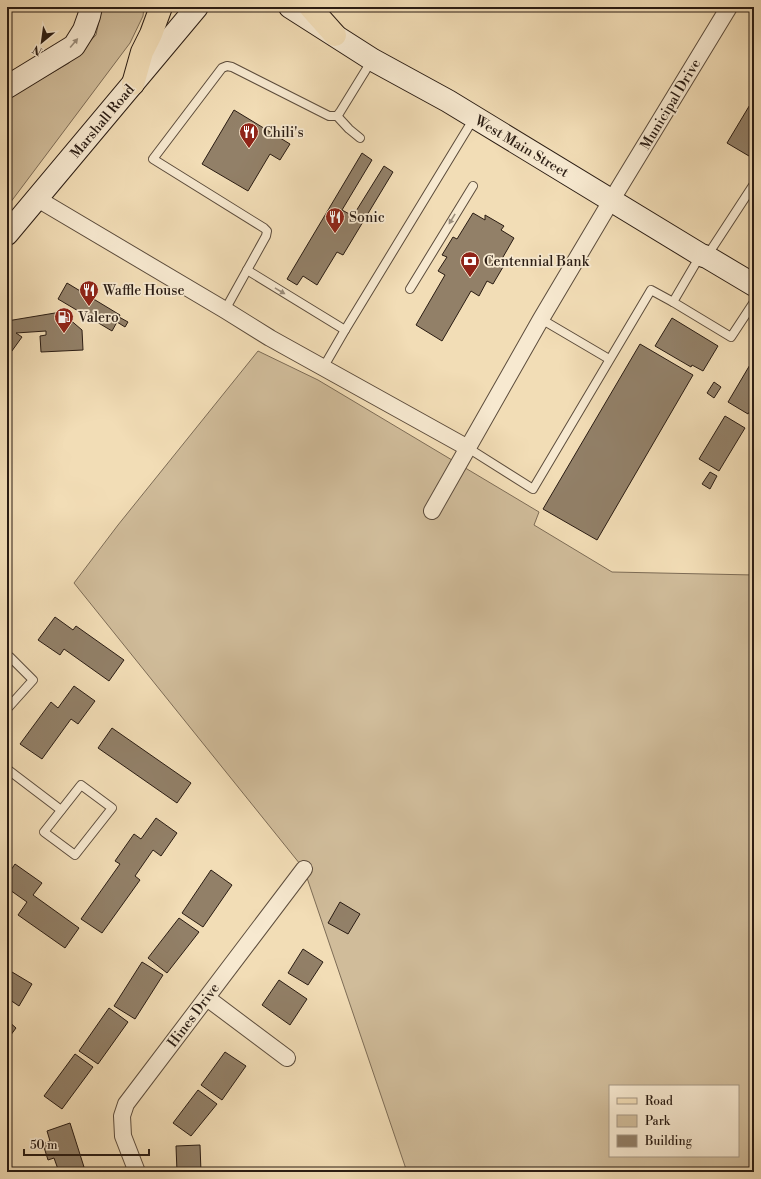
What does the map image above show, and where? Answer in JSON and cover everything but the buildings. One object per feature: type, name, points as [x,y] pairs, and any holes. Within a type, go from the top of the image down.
[{"type":"main road","points":[[7,88],[74,46],[84,30],[89,16],[90,7]]},
{"type":"main road","points":[[132,84],[142,52],[151,34],[160,7]]},
{"type":"main road","name":"Marshall Road","points":[[7,234],[197,7]]},
{"type":"main road","name":"West Main Street","points":[[290,7],[373,60],[474,117],[611,201],[754,285]]},
{"type":"main road","points":[[310,7],[335,35]]},
{"type":"street","name":"Municipal Drive","points":[[432,511],[611,201],[729,7]]},
{"type":"street","points":[[36,198],[270,338],[468,448]]},
{"type":"street","name":"Hines Drive","points":[[138,1172],[123,1136],[122,1116],[126,1104],[304,869]]},
{"type":"street","points":[[207,998],[287,1058]]},
{"type":"lane","points":[[337,116],[373,60]]},
{"type":"lane","points":[[225,310],[266,236],[266,232],[264,228],[153,158],[222,68],[227,66],[232,67],[329,116],[337,116],[360,138]]},
{"type":"lane","points":[[323,368],[474,117]]},
{"type":"lane","points":[[673,302],[754,184]]},
{"type":"lane","points":[[410,289],[473,186]]},
{"type":"lane","points":[[247,270],[345,330]]},
{"type":"lane","points":[[468,448],[533,489],[651,290],[731,337],[754,302]]},
{"type":"lane","points":[[542,319],[609,359]]},
{"type":"lane","points":[[7,661],[10,657],[33,680],[7,709]]},
{"type":"lane","points":[[7,769],[61,810]]},
{"type":"lane","points":[[81,784],[112,808],[75,855],[44,832],[61,810],[81,784]]},
{"type":"green space","points":[[101,7],[144,7],[143,16],[130,43],[7,207],[7,99],[69,63],[96,35]]},
{"type":"green space","points":[[258,351],[318,380],[539,512],[534,525],[612,572],[754,575],[754,1172],[407,1172],[304,869],[74,583],[118,525]]},
{"type":"place","name":"Chili's","points":[[249,149]]},
{"type":"place","name":"Sonic","points":[[335,234]]},
{"type":"place","name":"Centennial Bank","points":[[470,278]]},
{"type":"place","name":"Waffle House","points":[[89,307]]},
{"type":"place","name":"Valero","points":[[64,334]]}]
